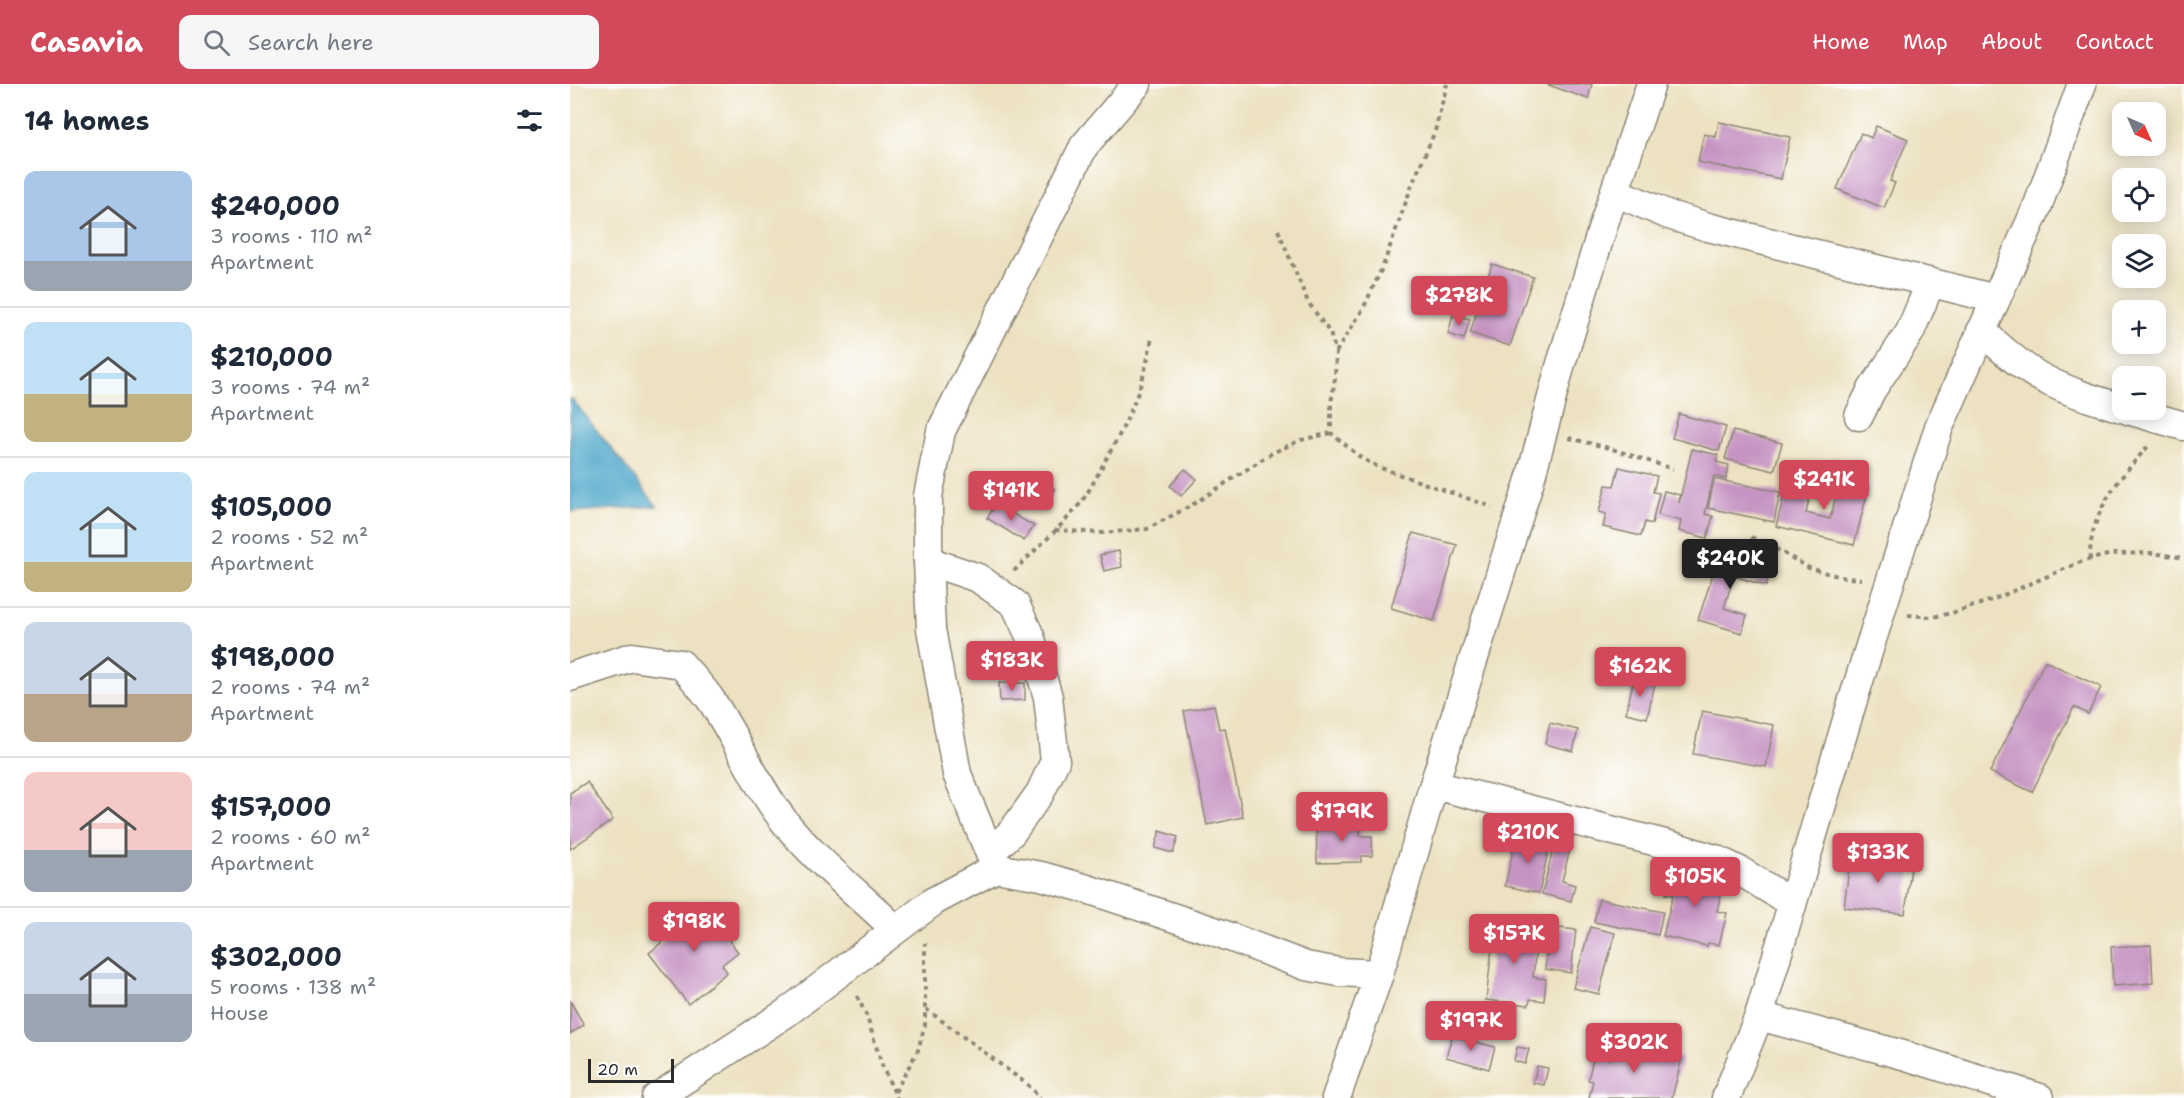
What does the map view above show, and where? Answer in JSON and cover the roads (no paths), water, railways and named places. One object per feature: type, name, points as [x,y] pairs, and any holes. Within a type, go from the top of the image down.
[{"type":"street","points":[[993,861],[957,774],[931,628],[928,496],[941,430],[1084,146],[1137,84]]},
{"type":"street","points":[[1336,1098],[1379,974],[1434,785],[1519,516],[1542,432],[1615,192],[1651,84]]},
{"type":"street","points":[[1726,1098],[1759,1016],[1881,608],[1939,428],[2037,205],[2082,84]]},
{"type":"street","points":[[1615,192],[1669,215],[1708,228],[1996,299]]},
{"type":"street","points":[[1859,416],[1871,391],[1910,332],[1930,284]]},
{"type":"street","points":[[1981,331],[2021,365],[2042,378],[2076,394],[2112,405]]},
{"type":"street","points":[[656,1098],[786,1013],[924,907],[993,861],[1040,793],[1055,761],[1048,697],[1030,636],[1015,604],[978,579],[928,561]]},
{"type":"street","points":[[570,677],[632,657],[681,664],[713,702],[748,765],[783,820],[828,869],[861,896],[895,929]]},
{"type":"street","points":[[1434,785],[1673,846],[1715,859],[1740,871],[1792,903]]},
{"type":"street","points":[[993,861],[1214,931],[1306,966],[1339,972],[1379,974]]},
{"type":"street","points":[[1759,1016],[1903,1055],[2040,1098]]},
{"type":"water","points":[[570,399],[572,399],[657,506],[570,512]]}]
